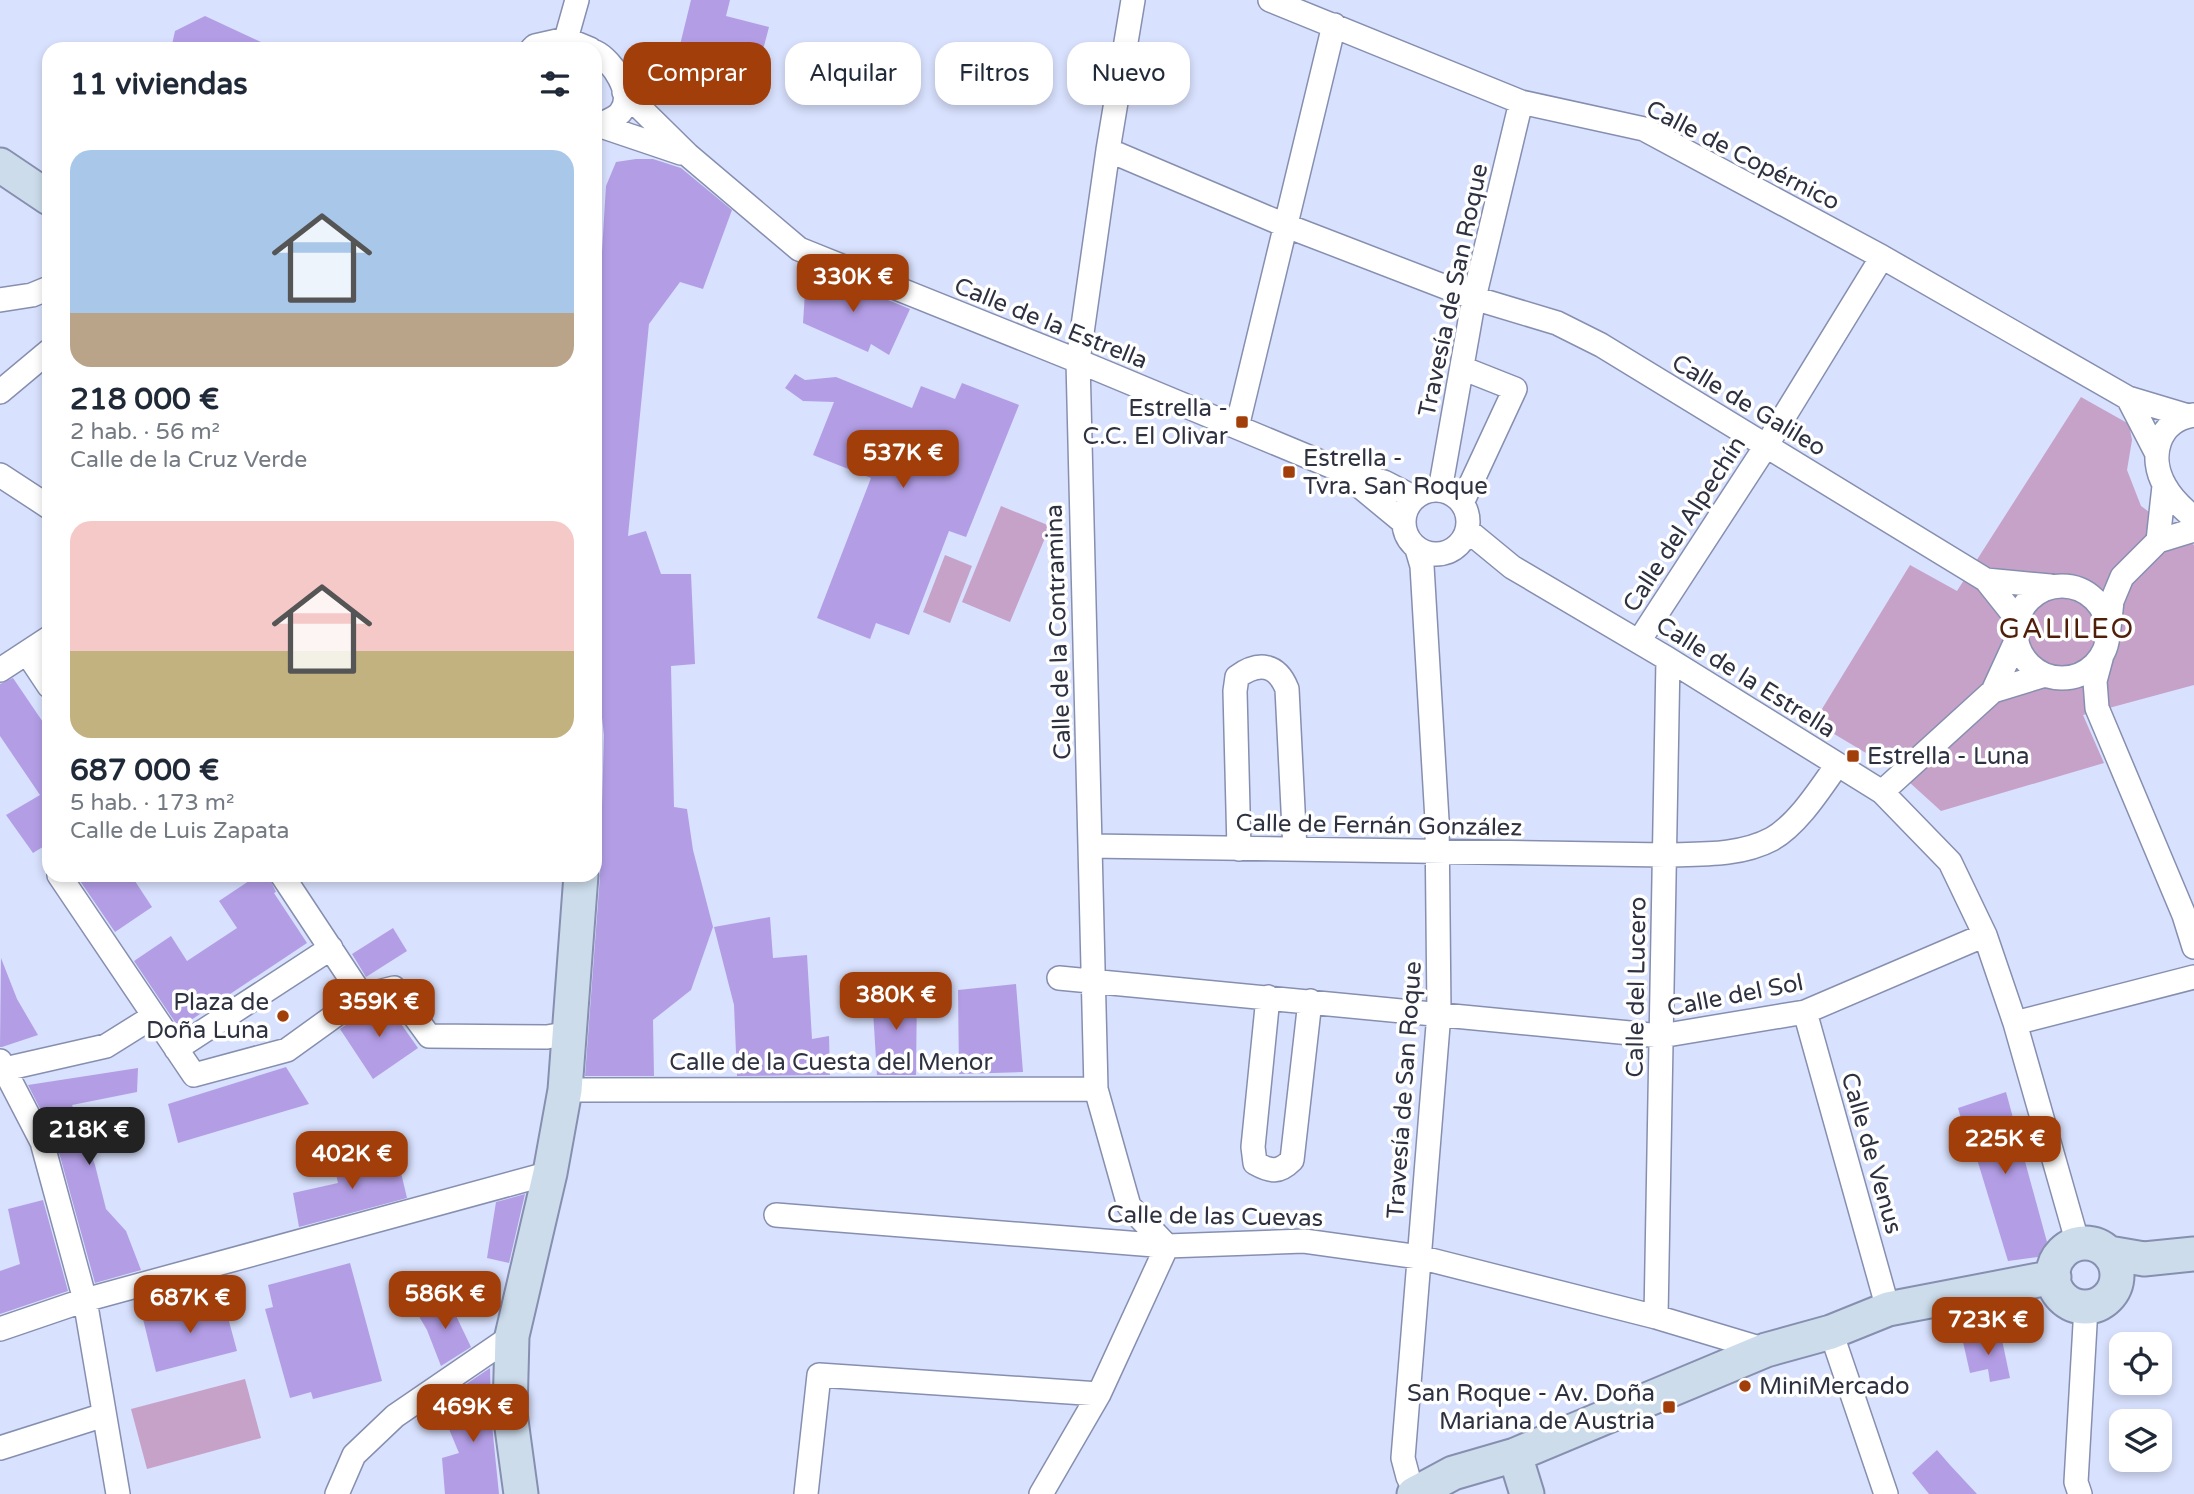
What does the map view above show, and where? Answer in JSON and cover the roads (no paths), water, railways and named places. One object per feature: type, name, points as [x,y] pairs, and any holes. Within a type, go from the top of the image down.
[{"type":"street","points":[[566,39],[577,0]]},
{"type":"street","name":"Calle de la Contramina","points":[[1133,0],[1108,150],[1078,361],[1096,1089],[1129,1206],[1167,1246]]},
{"type":"street","name":"Calle de Copérnico","points":[[1270,0],[1521,102],[1644,129],[1882,257],[2128,398],[2191,415]]},
{"type":"street","points":[[1237,427],[1334,26]]},
{"type":"street","points":[[553,42],[566,39],[573,42]]},
{"type":"street","name":"Calle de la Estrella","points":[[602,56],[621,78],[623,87]]},
{"type":"street","name":"Travesía de San Roque","points":[[1440,490],[1474,298],[1521,102]]},
{"type":"street","points":[[602,123],[620,114],[624,105]]},
{"type":"street","name":"Calle de la Estrella","points":[[637,105],[688,155],[799,249],[1340,470],[1384,482],[1415,498]]},
{"type":"street","name":"Calle de la Estrella","points":[[602,128],[688,155]]},
{"type":"street","name":"Calle de Galileo","points":[[1108,150],[1287,226],[1474,298],[1557,323],[1601,345],[1986,580],[2061,586]]},
{"type":"street","points":[[0,165],[42,193]]},
{"type":"street","points":[[0,189],[42,217]]},
{"type":"street","name":"Calle del Alpechín","points":[[1639,641],[1766,446],[1882,257]]},
{"type":"street","points":[[0,300],[42,291]]},
{"type":"street","points":[[0,392],[42,357]]},
{"type":"street","points":[[1462,368],[1515,389],[1462,503]]},
{"type":"street","points":[[2128,398],[2157,454],[2164,486],[2158,541]]},
{"type":"street","points":[[2157,454],[2162,433],[2170,424],[2191,415]]},
{"type":"street","name":"Calle de la Estrella","points":[[1340,470],[1403,522]]},
{"type":"street","points":[[0,475],[42,503]]},
{"type":"street","points":[[2164,486],[2194,518]]},
{"type":"street","points":[[1440,490],[1456,497],[1462,503],[1468,520],[1467,530],[1459,544],[1448,552],[1434,555],[1417,549],[1405,533],[1403,522],[1408,505],[1415,498],[1422,493],[1440,490]]},
{"type":"street","name":"Calle de la Estrella","points":[[1467,530],[1512,567],[1639,641],[1882,792],[1950,863],[1985,935],[2014,1023],[2101,1260]]},
{"type":"street","points":[[2194,530],[2158,541],[2122,577],[2112,601],[2108,631],[2095,681],[2097,708],[2189,913],[2194,947]]},
{"type":"street","name":"Travesía de San Roque","points":[[1415,1493],[1403,1458],[1439,1013],[1437,820],[1422,566],[1417,549]]},
{"type":"street","name":"Travesía de San Roque","points":[[1423,604],[1432,568],[1448,552]]},
{"type":"street","name":"Calle de la Estrella","points":[[1448,552],[1512,567]]},
{"type":"street","points":[[1882,792],[1993,691],[2029,598],[2061,586],[2122,577]]},
{"type":"street","name":"Calle de Galileo","points":[[1986,580],[2017,630]]},
{"type":"street","points":[[2061,586],[2086,592],[2098,602],[2108,631]]},
{"type":"street","points":[[2017,630],[2022,656],[2032,667],[2078,691],[2097,708]]},
{"type":"street","points":[[0,670],[42,643]]},
{"type":"street","points":[[27,653],[42,676]]},
{"type":"street","points":[[1993,691],[2051,677],[2069,677],[2082,673],[2094,666],[2102,655]]},
{"type":"street","name":"Calle del Lucero","points":[[1656,1317],[1668,659]]},
{"type":"street","points":[[1239,849],[1235,691],[1237,677],[1247,670],[1259,667],[1271,668],[1282,675],[1287,689],[1295,849]]},
{"type":"street","name":"Calle de Fernán González","points":[[1091,846],[1665,855],[1729,853],[1773,838],[1804,810],[1837,765]]},
{"type":"street","points":[[64,882],[194,1075],[287,1050],[362,996],[394,988],[429,1036],[547,1037],[570,1033]]},
{"type":"street","points":[[287,882],[362,996]]},
{"type":"street","points":[[521,1494],[510,1413],[512,1336],[550,1173],[565,1090],[581,882]]},
{"type":"street","name":"Calle del Sol","points":[[1059,978],[1661,1036],[1805,1012],[1985,935]]},
{"type":"street","points":[[176,1049],[331,948]]},
{"type":"street","points":[[2014,1023],[2194,977]]},
{"type":"street","points":[[1268,997],[1253,1147],[1255,1163],[1269,1171],[1282,1170],[1292,1160],[1310,1001]]},
{"type":"street","name":"Calle de Venus","points":[[1805,1012],[1888,1309]]},
{"type":"street","points":[[118,1494],[85,1300],[41,1142],[3,1065],[106,1046],[154,1016]]},
{"type":"street","name":"Calle de la Cuesta del Menor","points":[[565,1090],[1096,1089]]},
{"type":"street","points":[[0,1329],[85,1300],[550,1173]]},
{"type":"street","name":"Calle de las Cuevas","points":[[776,1215],[1167,1246],[1304,1241],[1419,1256],[1656,1317],[1766,1350]]},
{"type":"street","points":[[1041,1494],[1098,1394],[1167,1246]]},
{"type":"street","points":[[2101,1260],[2105,1301],[2086,1307],[2076,1306],[2061,1295],[2054,1277],[2057,1260],[2069,1247],[2101,1260],[2194,1256]]},
{"type":"street","points":[[1415,1493],[1452,1473],[1515,1455],[1766,1350],[1831,1332],[1888,1309],[2054,1277]]},
{"type":"street","points":[[2080,1494],[2076,1482],[2086,1307]]},
{"type":"street","points":[[1831,1332],[1886,1494]]},
{"type":"street","points":[[337,1494],[354,1455],[395,1416],[512,1336]]},
{"type":"street","points":[[806,1494],[818,1375],[1098,1394]]},
{"type":"street","points":[[0,1448],[104,1415]]},
{"type":"street","points":[[1515,1455],[1527,1494]]},
{"type":"place","name":"Estrella - C.C. El Olivar","points":[[1242,422]]},
{"type":"place","name":"Estrella - Tvra. San Roque","points":[[1289,472]]},
{"type":"place","name":"Estrella - Luna","points":[[1853,756]]},
{"type":"place","name":"Plaza de Doña Luna","points":[[283,1016]]},
{"type":"place","name":"MiniMercado","points":[[1745,1386]]},
{"type":"place","name":"San Roque - Av. Doña Mariana de Austria","points":[[1669,1407]]},
{"type":"district","name":"GALILEO","points":[[2067,628]]}]
